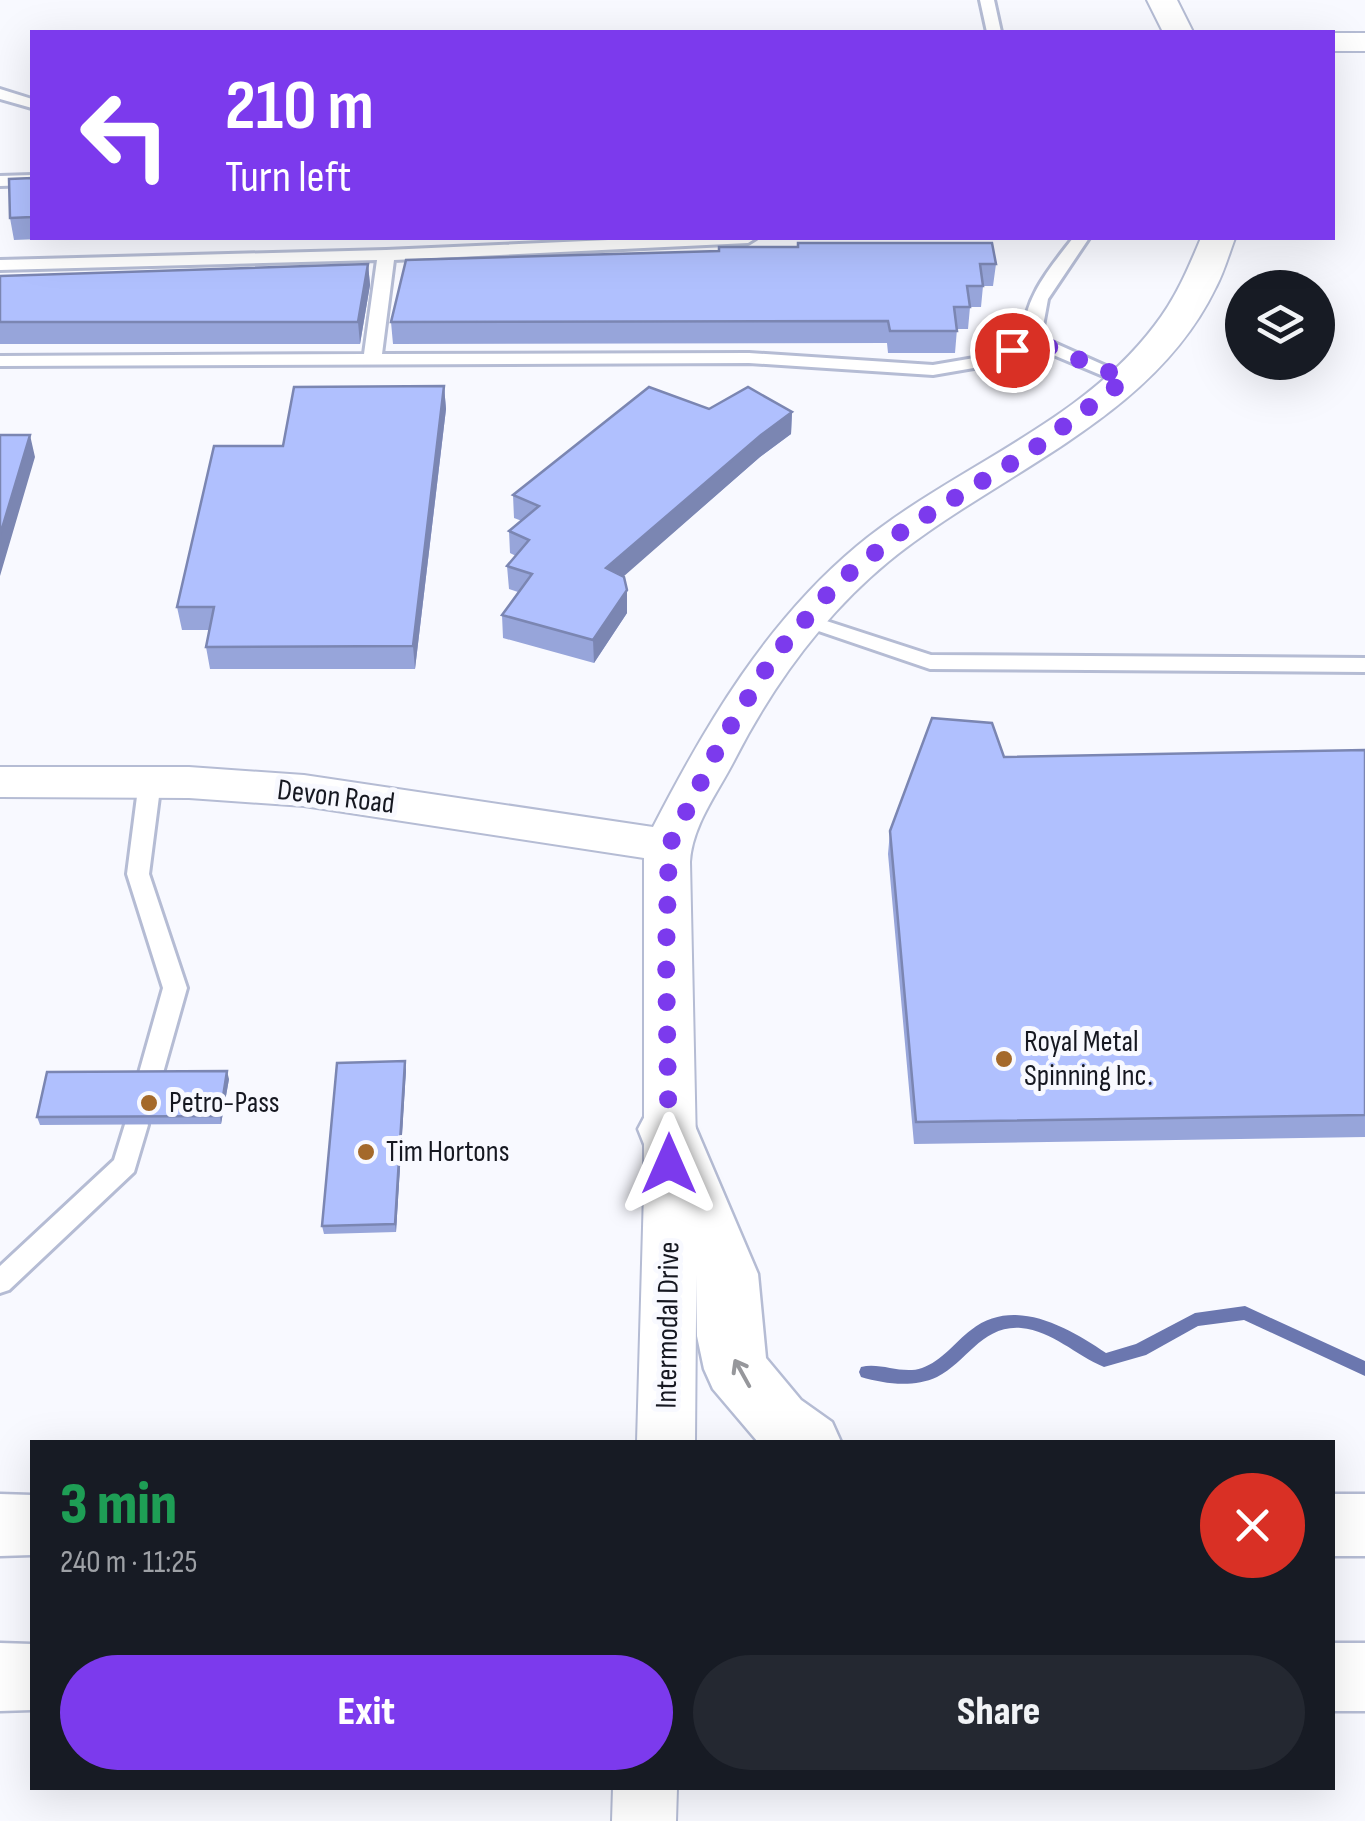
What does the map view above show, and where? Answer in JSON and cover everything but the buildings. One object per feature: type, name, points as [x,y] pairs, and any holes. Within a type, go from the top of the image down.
[{"type":"main road","points":[[668,1129],[727,1274],[729,1336],[736,1369],[778,1420],[805,1440]]},
{"type":"main road","points":[[0,1524],[30,1525]]},
{"type":"main road","points":[[1335,1525],[1365,1525]]},
{"type":"main road","points":[[0,1677],[30,1677]]},
{"type":"main road","points":[[1335,1678],[1365,1677]]},
{"type":"street","points":[[1162,0],[1177,30]]},
{"type":"street","points":[[1335,42],[1365,42]]},
{"type":"street","name":"Intermodal Drive","points":[[666,1440],[671,1268],[669,846],[722,740],[774,656],[837,583],[906,528],[1031,451],[1126,379],[1177,323],[1209,268],[1217,240]]},
{"type":"street","name":"Devon Road","points":[[0,782],[254,786],[669,846]]},
{"type":"street","points":[[644,1821],[645,1790]]},
{"type":"lane","points":[[987,0],[994,30]]},
{"type":"lane","points":[[0,94],[30,103]]},
{"type":"lane","points":[[0,182],[30,180]]},
{"type":"lane","points":[[0,265],[386,254],[411,245],[652,240]]},
{"type":"lane","points":[[1032,340],[1030,319],[1038,297],[1080,240]]},
{"type":"lane","points":[[372,360],[386,254]]},
{"type":"lane","points":[[0,361],[749,358],[933,370],[992,360],[1032,340],[1126,379]]},
{"type":"lane","points":[[805,620],[930,662],[1365,665]]},
{"type":"lane","points":[[149,1080],[175,988],[138,874],[150,782]]},
{"type":"lane","points":[[0,1282],[125,1164],[136,1125]]},
{"type":"waterway","points":[[867,1372],[903,1377],[923,1375],[949,1360],[977,1334],[1008,1321],[1060,1333],[1104,1360],[1140,1350],[1195,1320],[1245,1313],[1365,1369]]},
{"type":"place","name":"Royal Metal Spinning Inc.","points":[[1004,1059]]},
{"type":"place","name":"Petro-Pass","points":[[149,1103]]},
{"type":"place","name":"Tim Hortons","points":[[366,1152]]},
{"type":"route","points":[[669,1164],[669,846],[722,740],[774,656],[837,583],[906,528],[1031,451],[1126,379],[1032,340],[1012,350]]}]
